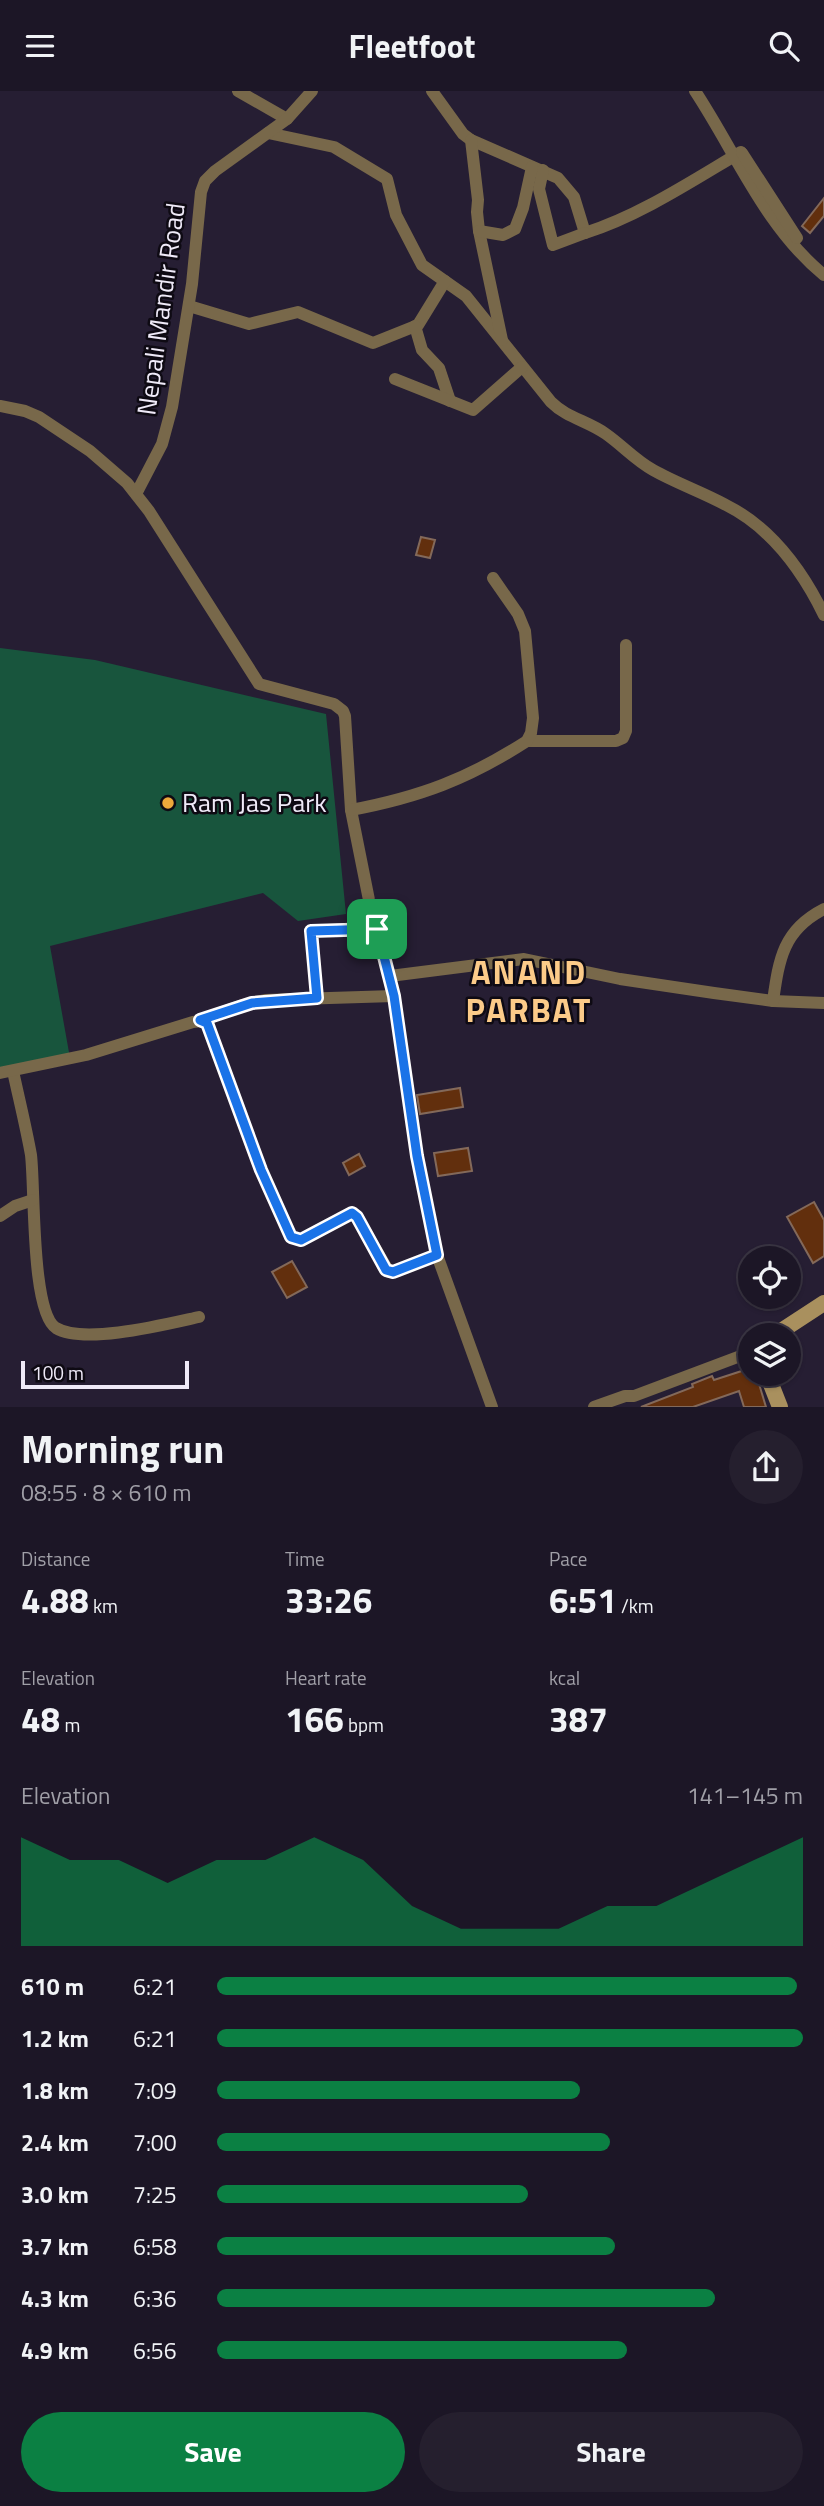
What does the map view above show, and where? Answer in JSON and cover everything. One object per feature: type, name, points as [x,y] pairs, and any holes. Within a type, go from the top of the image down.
[{"type":"street","points":[[238,91],[287,119]]},
{"type":"street","name":"Nepali Mandir Road","points":[[136,493],[152,466],[169,423],[189,306],[201,192],[205,181],[287,119],[312,91]]},
{"type":"street","points":[[432,91],[463,134],[471,140],[558,178],[574,197],[585,233]]},
{"type":"street","points":[[695,91],[794,234],[824,264]]},
{"type":"street","points":[[702,91],[782,230],[824,275]]},
{"type":"street","points":[[268,133],[334,147],[387,179],[396,215],[422,265],[466,296],[559,410],[607,434],[631,456],[654,471],[727,505],[760,527],[775,541],[804,578],[824,615]]},
{"type":"street","points":[[471,140],[477,212],[503,342]]},
{"type":"street","points":[[538,168],[539,189],[553,245],[606,226],[738,154]]},
{"type":"street","points":[[480,230],[503,235],[514,229],[538,168]]},
{"type":"street","points":[[189,306],[249,324],[298,312],[373,343],[415,325],[445,281]]},
{"type":"street","points":[[415,325],[422,350],[439,368],[450,401]]},
{"type":"street","points":[[395,379],[473,409],[522,367]]},
{"type":"street","points":[[0,406],[25,411],[55,426],[111,469],[136,493],[259,684],[334,704],[343,711],[351,810],[394,996],[417,1156],[437,1255],[492,1407]]},
{"type":"street","points":[[493,578],[518,614],[525,631],[533,718],[527,741]]},
{"type":"street","points":[[351,810],[392,802],[443,786],[527,741],[616,741],[623,738],[626,731],[626,645]]},
{"type":"street","points":[[773,1001],[778,962],[783,949],[798,928],[824,909]]},
{"type":"street","points":[[317,998],[311,931],[377,929]]},
{"type":"street","points":[[390,976],[524,959],[620,979],[773,1001],[824,1003]]},
{"type":"street","points":[[199,1317],[111,1333],[75,1334],[54,1327],[48,1320],[38,1271],[30,1152],[7,1072],[95,1053],[252,1003],[394,996]]},
{"type":"street","points":[[200,1020],[207,1023],[261,1170],[293,1240],[301,1240],[352,1213],[357,1217],[389,1272],[396,1272],[437,1255]]},
{"type":"street","points":[[0,1216],[15,1206],[33,1200]]},
{"type":"street","points":[[793,1323],[824,1303]]},
{"type":"street","points":[[594,1407],[634,1396],[738,1357]]},
{"type":"street","points":[[772,1386],[780,1407]]},
{"type":"green space","name":"Ram Jas Park","points":[[0,648],[95,660],[326,714],[346,914],[298,921],[263,893],[50,946],[70,1058],[0,1070]]},
{"type":"building","points":[[824,198],[824,216],[810,233],[802,226]]},
{"type":"building","points":[[421,537],[435,540],[430,558],[416,555]]},
{"type":"building","points":[[460,1088],[463,1107],[420,1114],[417,1095]]},
{"type":"building","points":[[468,1148],[472,1171],[438,1176],[434,1153]]},
{"type":"building","points":[[359,1154],[365,1166],[349,1175],[343,1163]]},
{"type":"building","points":[[814,1202],[824,1220],[824,1256],[813,1263],[787,1217]]},
{"type":"building","points":[[292,1261],[307,1287],[287,1298],[272,1272]]},
{"type":"building","points":[[738,1372],[738,1386],[760,1386],[766,1407],[744,1407],[739,1391],[693,1407],[641,1407],[693,1387],[692,1384],[712,1376],[714,1380]]},
{"type":"place","name":"Ram Jas Park","points":[[168,803]]},
{"type":"district","name":"ANAND PARBAT","points":[[529,991]]},
{"type":"route","points":[[377,929],[394,996],[417,1156],[437,1255],[396,1272],[386,1270],[357,1217],[352,1213],[301,1240],[293,1240],[261,1170],[207,1023],[200,1020],[265,1000],[317,998],[311,931],[377,929]]}]
